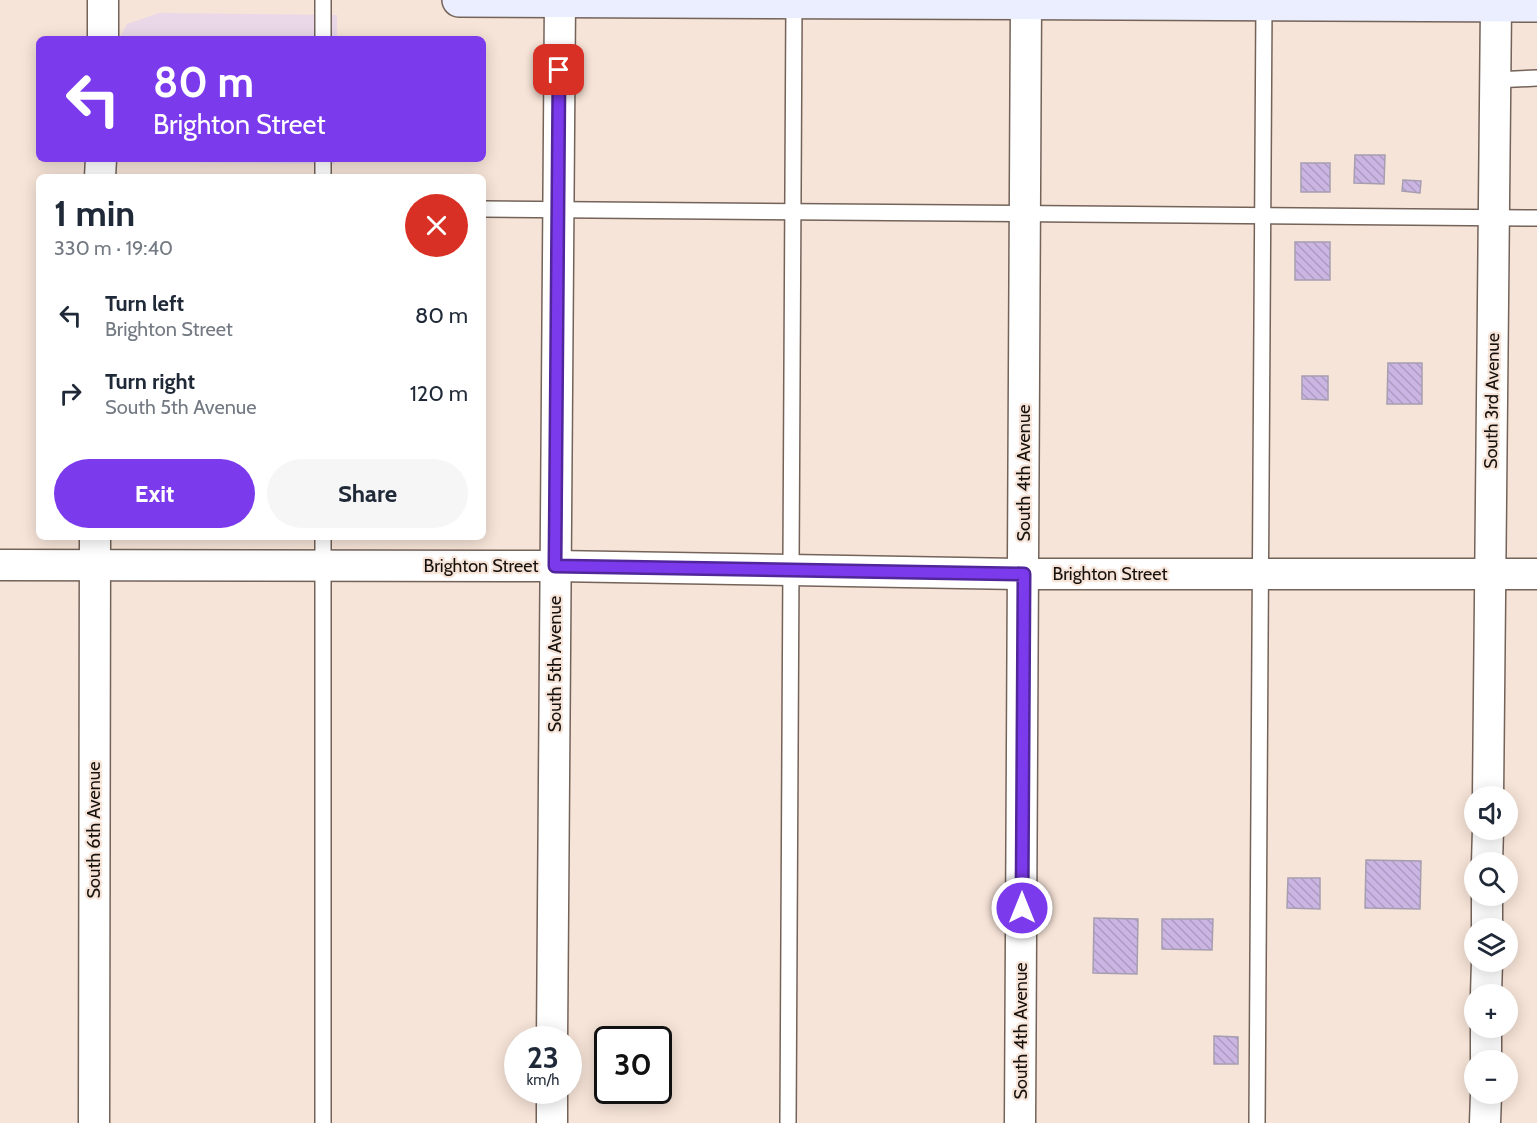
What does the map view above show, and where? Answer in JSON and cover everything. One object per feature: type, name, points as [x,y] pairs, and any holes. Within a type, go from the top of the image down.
[{"type":"main road","points":[[459,0],[1537,4]]},
{"type":"street","points":[[103,0],[103,36]]},
{"type":"street","name":"South 5th Avenue","points":[[552,1026],[560,0]]},
{"type":"street","name":"South 4th Avenue","points":[[1020,1123],[1026,3]]},
{"type":"street","name":"South 3rd Avenue","points":[[1488,786],[1496,4]]},
{"type":"street","name":"Brighton Street","points":[[0,565],[94,552],[323,552],[555,566],[792,571],[1024,574],[1537,574]]},
{"type":"street","name":"South 6th Avenue","points":[[94,552],[94,1123]]},
{"type":"street","points":[[552,1104],[552,1123]]},
{"type":"street","points":[[1485,1123],[1486,1104]]},
{"type":"lane","points":[[323,0],[323,36]]},
{"type":"lane","points":[[788,1123],[794,2]]},
{"type":"lane","points":[[1257,1123],[1264,4]]},
{"type":"lane","points":[[1495,80],[1537,78]]},
{"type":"lane","points":[[486,209],[1537,218]]},
{"type":"lane","points":[[323,552],[323,1123]]},
{"type":"shaded area","points":[[159,13],[337,15],[337,36],[121,36],[127,24]]},
{"type":"shaded area","points":[[190,162],[335,162],[335,164]]},
{"type":"building","points":[[1355,155],[1385,155],[1384,184],[1354,183]]},
{"type":"building","points":[[1301,163],[1330,163],[1330,192],[1301,192]]},
{"type":"building","points":[[1403,180],[1421,181],[1420,193],[1402,191]]},
{"type":"building","points":[[1295,242],[1330,242],[1330,280],[1295,280]]},
{"type":"building","points":[[1388,363],[1422,363],[1422,404],[1387,404]]},
{"type":"building","points":[[1302,376],[1328,376],[1328,400],[1302,399]]},
{"type":"building","points":[[1366,860],[1421,861],[1420,909],[1365,908]]},
{"type":"building","points":[[1288,878],[1320,878],[1320,909],[1287,908]]},
{"type":"building","points":[[1094,918],[1138,919],[1137,974],[1093,973]]},
{"type":"building","points":[[1162,919],[1213,919],[1212,950],[1162,949]]},
{"type":"building","points":[[1214,1036],[1238,1037],[1238,1064],[1214,1064]]},
{"type":"route","points":[[559,70],[555,566],[1024,574],[1022,908]]}]
